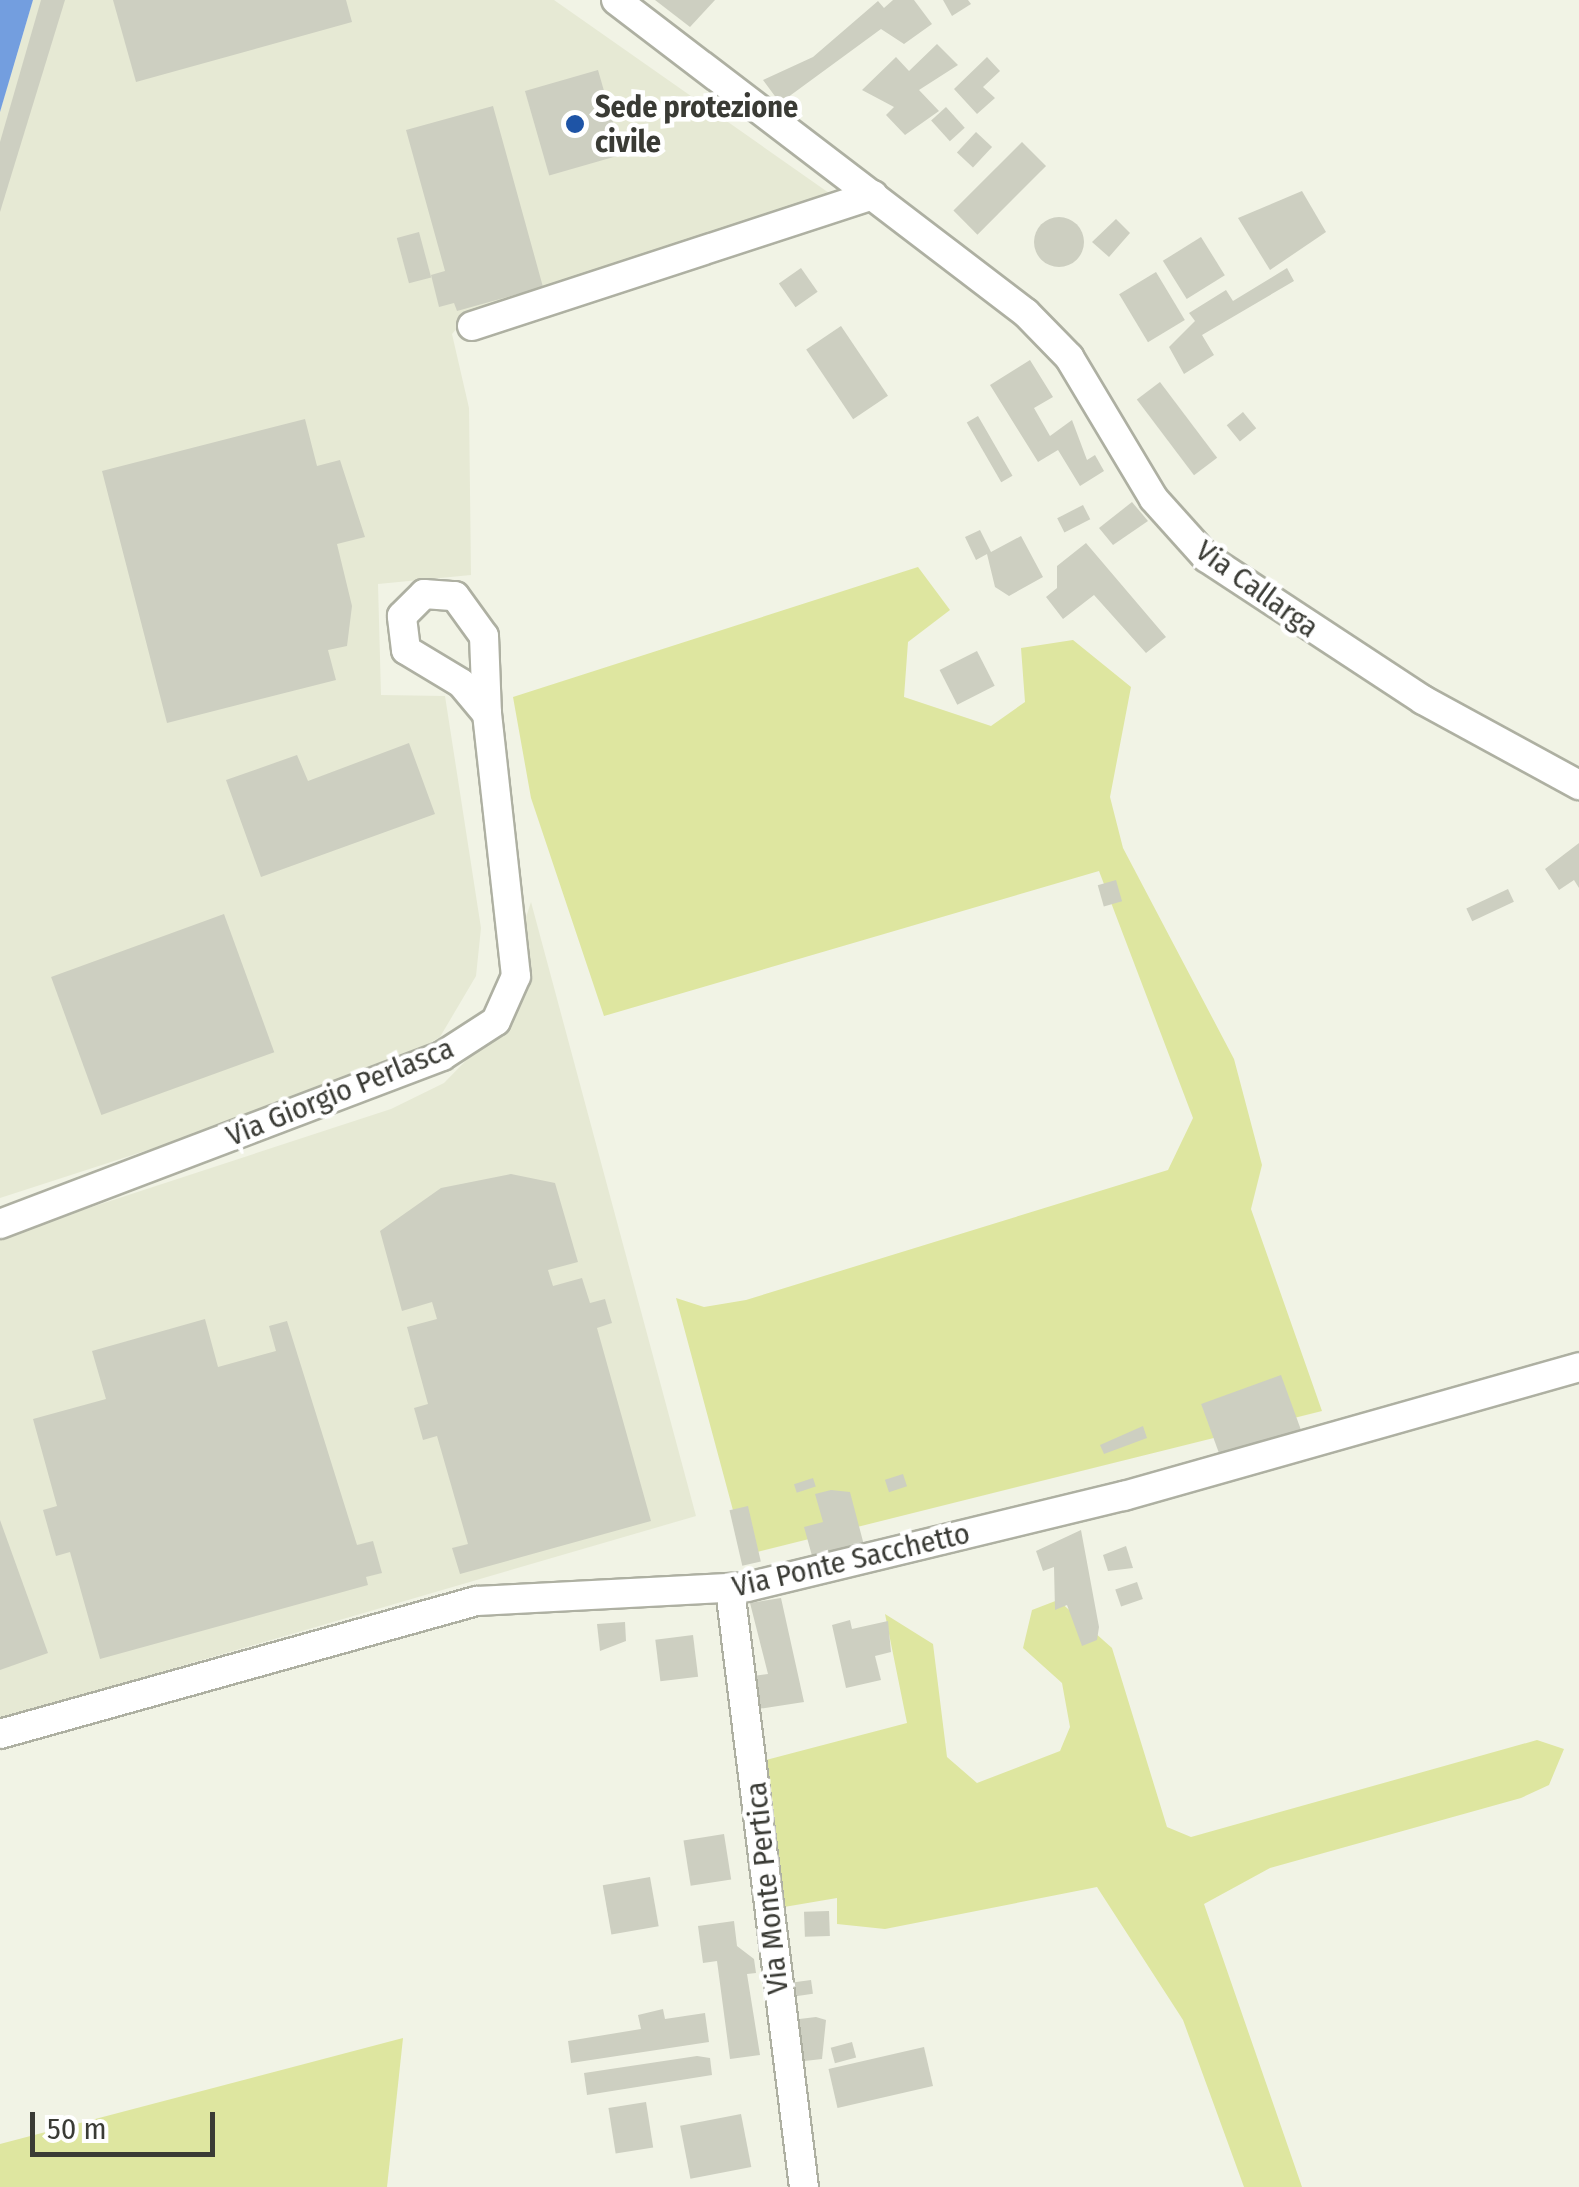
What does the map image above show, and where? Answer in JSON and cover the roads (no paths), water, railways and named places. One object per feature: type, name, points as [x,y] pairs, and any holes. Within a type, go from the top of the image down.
[{"type":"street","name":"Via Callarga","points":[[616,0],[874,195],[1069,357],[1154,498],[1207,558],[1423,700],[1579,785]]},
{"type":"street","points":[[472,326],[874,195]]},
{"type":"street","name":"Via Giorgio Perlasca","points":[[0,1224],[442,1056],[496,1021],[516,976],[487,714]]},
{"type":"street","name":"Via Ponte Sacchetto","points":[[0,1734],[477,1601],[730,1589],[1124,1496],[1579,1367]]},
{"type":"street","name":"Via Monte Pertica","points":[[730,1589],[804,2187]]},
{"type":"water","points":[[0,0],[33,0],[0,112]]},
{"type":"place","name":"Sede protezione civile","points":[[575,124]]}]
